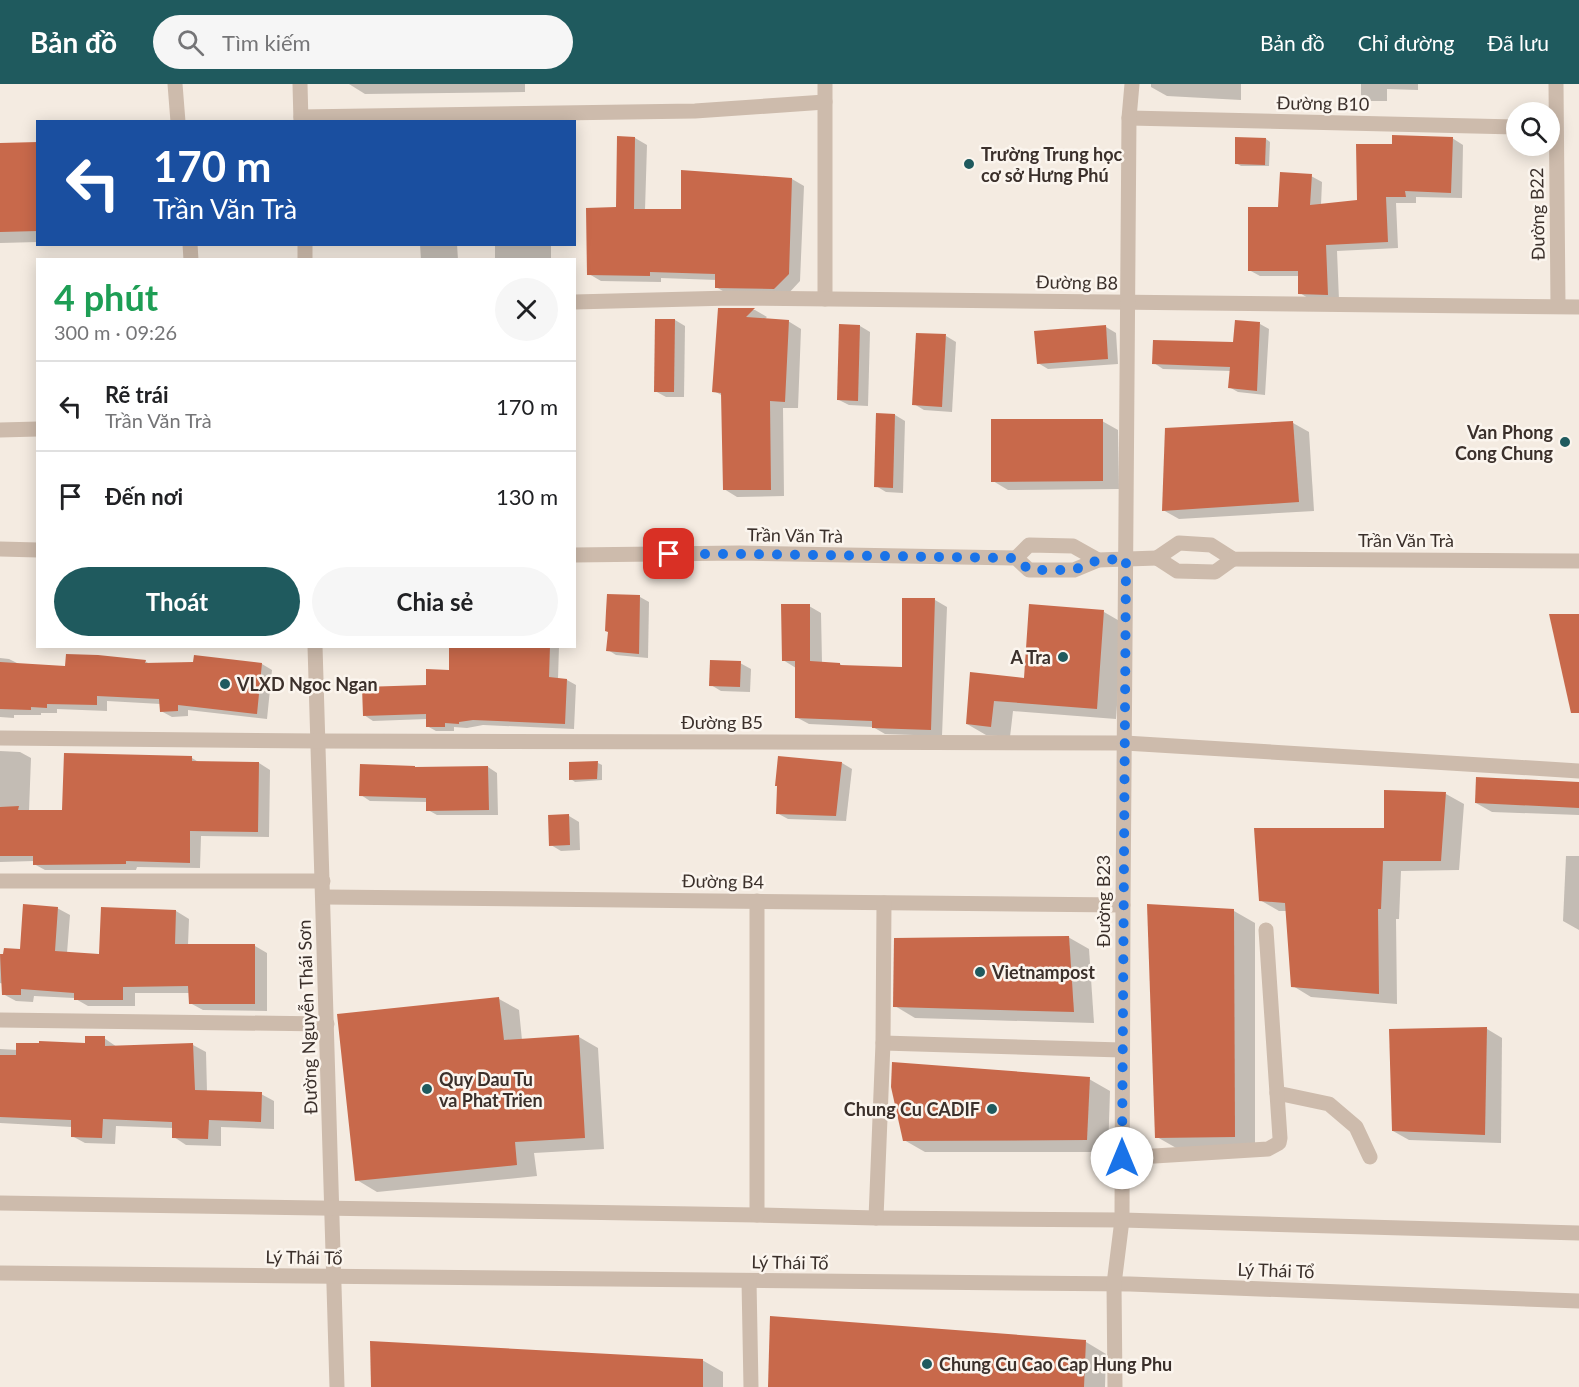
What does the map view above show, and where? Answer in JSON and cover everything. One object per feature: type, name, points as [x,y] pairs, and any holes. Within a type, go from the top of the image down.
[{"type":"street","points":[[175,84],[178,120]]},
{"type":"street","points":[[300,84],[301,119],[695,111],[825,102]]},
{"type":"street","points":[[825,84],[825,299]]},
{"type":"street","name":"Đường B23","points":[[1115,1387],[1114,1284],[1122,1220],[1129,118],[1132,84]]},
{"type":"street","name":"Đường B22","points":[[1554,102],[1556,84]]},
{"type":"street","name":"Đường B10","points":[[1129,118],[1506,128]]},
{"type":"street","name":"Đường B22","points":[[1553,156],[1558,306]]},
{"type":"street","name":"Đường B8","points":[[576,302],[731,298],[1579,307]]},
{"type":"street","points":[[0,430],[36,429]]},
{"type":"street","name":"Trần Văn Trà","points":[[1233,559],[1215,572],[1177,571],[1157,558],[1179,543],[1211,545],[1233,559],[1579,561]]},
{"type":"street","name":"Trần Văn Trà","points":[[1016,558],[1029,545],[1073,546],[1098,560]]},
{"type":"street","points":[[0,549],[36,550]]},
{"type":"street","name":"Trần Văn Trà","points":[[576,555],[739,554],[1016,558],[1029,570],[1074,570],[1098,560]]},
{"type":"street","points":[[1098,560],[1157,558]]},
{"type":"street","name":"Đường Nguyễn Thái Sơn","points":[[315,648],[338,1387]]},
{"type":"street","name":"Đường B5","points":[[0,738],[1125,743],[1579,771]]},
{"type":"street","points":[[0,881],[323,880]]},
{"type":"street","name":"Đường B4","points":[[324,897],[1123,905]]},
{"type":"street","points":[[757,901],[757,1215]]},
{"type":"street","points":[[876,1218],[883,1043],[884,903]]},
{"type":"street","points":[[1122,1158],[1268,1149],[1279,1143],[1266,930]]},
{"type":"street","points":[[0,1020],[327,1024]]},
{"type":"street","points":[[883,1043],[1122,1050]]},
{"type":"street","points":[[1277,1093],[1329,1104],[1356,1127],[1370,1157]]},
{"type":"street","points":[[0,1203],[1122,1220],[1579,1233]]},
{"type":"street","name":"Lý Thái Tổ","points":[[0,1274],[1114,1284],[1579,1301]]},
{"type":"street","points":[[749,1281],[751,1387]]},
{"type":"building","points":[[1392,135],[1453,137],[1451,193],[1405,191],[1406,197],[1386,197],[1388,242],[1326,245],[1328,295],[1298,294],[1298,271],[1248,271],[1248,207],[1278,207],[1280,172],[1312,174],[1310,205],[1357,200],[1356,144],[1392,144]]},
{"type":"building","points":[[617,136],[635,137],[634,209],[681,209],[681,170],[792,178],[789,274],[774,289],[715,288],[715,274],[650,272],[650,276],[587,275],[586,208],[616,207]]},
{"type":"building","points":[[1235,137],[1266,138],[1265,165],[1235,164]]},
{"type":"building","points":[[36,142],[36,231],[0,232],[0,143]]},
{"type":"building","points":[[718,308],[755,308],[746,317],[789,320],[785,402],[770,401],[771,490],[723,490],[721,393],[712,392]]},
{"type":"building","points":[[655,319],[675,319],[674,392],[654,392]]},
{"type":"building","points":[[1235,320],[1260,322],[1257,391],[1228,388],[1230,367],[1152,364],[1153,340],[1233,342]]},
{"type":"building","points":[[839,324],[860,325],[858,401],[837,400]]},
{"type":"building","points":[[1106,325],[1108,359],[1037,364],[1034,331]]},
{"type":"building","points":[[916,333],[946,334],[942,407],[912,405]]},
{"type":"building","points":[[876,413],[895,414],[893,488],[874,487]]},
{"type":"building","points":[[991,419],[1103,419],[1103,481],[991,482]]},
{"type":"building","points":[[1293,421],[1299,502],[1162,511],[1165,428]]},
{"type":"building","points":[[607,594],[640,595],[639,654],[606,651]]},
{"type":"building","points":[[902,598],[935,598],[931,730],[872,728],[872,721],[795,718],[795,661],[782,661],[781,604],[810,604],[810,661],[840,663],[840,665],[902,667]]},
{"type":"building","name":"A Tra","points":[[1029,604],[1104,610],[1097,709],[994,701],[991,727],[966,724],[970,672],[1024,678]]},
{"type":"building","points":[[1549,614],[1579,614],[1579,713],[1571,713]]},
{"type":"building","points":[[449,648],[550,648],[549,677],[567,679],[565,724],[473,720],[459,722],[459,724],[445,723],[445,727],[426,727],[426,714],[363,716],[362,687],[426,685],[426,669],[449,670]]},
{"type":"building","points":[[66,654],[146,660],[145,663],[193,662],[194,655],[262,663],[257,714],[178,705],[178,711],[160,712],[159,699],[97,696],[97,705],[47,704],[47,708],[31,707],[31,710],[0,709],[0,662],[65,666]]},
{"type":"building","points":[[710,660],[741,661],[740,687],[709,686]]},
{"type":"building","points":[[64,753],[192,756],[192,761],[259,762],[258,832],[190,831],[190,863],[126,861],[126,864],[33,865],[33,856],[0,856],[0,807],[19,806],[18,810],[62,810]]},
{"type":"building","points":[[778,756],[842,762],[836,816],[776,814],[777,786],[775,786]]},
{"type":"building","points":[[598,761],[597,779],[569,780],[569,762]]},
{"type":"building","points":[[360,764],[415,767],[488,766],[489,810],[426,811],[426,798],[359,796]]},
{"type":"building","points":[[1476,777],[1579,782],[1579,808],[1475,803]]},
{"type":"building","points":[[1384,790],[1446,792],[1441,861],[1383,861],[1381,909],[1378,909],[1379,994],[1291,987],[1285,903],[1259,901],[1254,828],[1384,828]]},
{"type":"building","points":[[569,814],[570,845],[549,846],[548,815]]},
{"type":"building","points":[[23,904],[58,907],[55,951],[99,954],[101,907],[176,910],[175,944],[255,944],[255,1004],[189,1004],[188,986],[123,987],[123,1000],[74,1000],[74,993],[21,989],[21,995],[2,995],[0,954],[3,954],[4,948],[20,949]]},
{"type":"building","points":[[1147,904],[1234,909],[1235,1137],[1155,1138]]},
{"type":"building","name":"Vietnampost","points":[[1069,936],[1074,1012],[893,1007],[894,938]]},
{"type":"building","name":"Quy Dau Tu va Phat Trien","points":[[499,997],[504,1040],[579,1035],[585,1138],[515,1142],[517,1165],[355,1181],[337,1014]]},
{"type":"building","points":[[1487,1027],[1485,1135],[1392,1131],[1389,1029]]},
{"type":"building","points":[[85,1036],[105,1036],[105,1046],[193,1043],[195,1090],[262,1092],[261,1122],[209,1120],[208,1139],[172,1138],[172,1122],[103,1119],[102,1138],[71,1137],[71,1120],[0,1117],[0,1055],[16,1055],[16,1043],[39,1043],[39,1041],[85,1043]]},
{"type":"building","name":"Chung Cu CADIF","points":[[892,1062],[1090,1077],[1087,1140],[903,1141],[891,1087]]},
{"type":"building","name":"Chung Cu Cao Cap Hung Phu","points":[[770,1316],[1086,1340],[1084,1387],[768,1387]]},
{"type":"building","points":[[370,1341],[703,1359],[703,1387],[371,1387]]},
{"type":"place","name":"Trường Trung học cơ sở Hưng Phú","points":[[969,164]]},
{"type":"place","name":"Van Phong Cong Chung","points":[[1565,442]]},
{"type":"place","name":"A Tra","points":[[1063,657]]},
{"type":"place","name":"VLXD Ngoc Ngan","points":[[225,684]]},
{"type":"place","name":"Vietnampost","points":[[980,972]]},
{"type":"place","name":"Quy Dau Tu va Phat Trien","points":[[427,1089]]},
{"type":"place","name":"Chung Cu CADIF","points":[[992,1109]]},
{"type":"place","name":"Chung Cu Cao Cap Hung Phu","points":[[927,1364]]},
{"type":"route","points":[[669,554],[1016,558],[1029,570],[1074,570],[1098,560],[1126,559],[1122,1158]]}]
